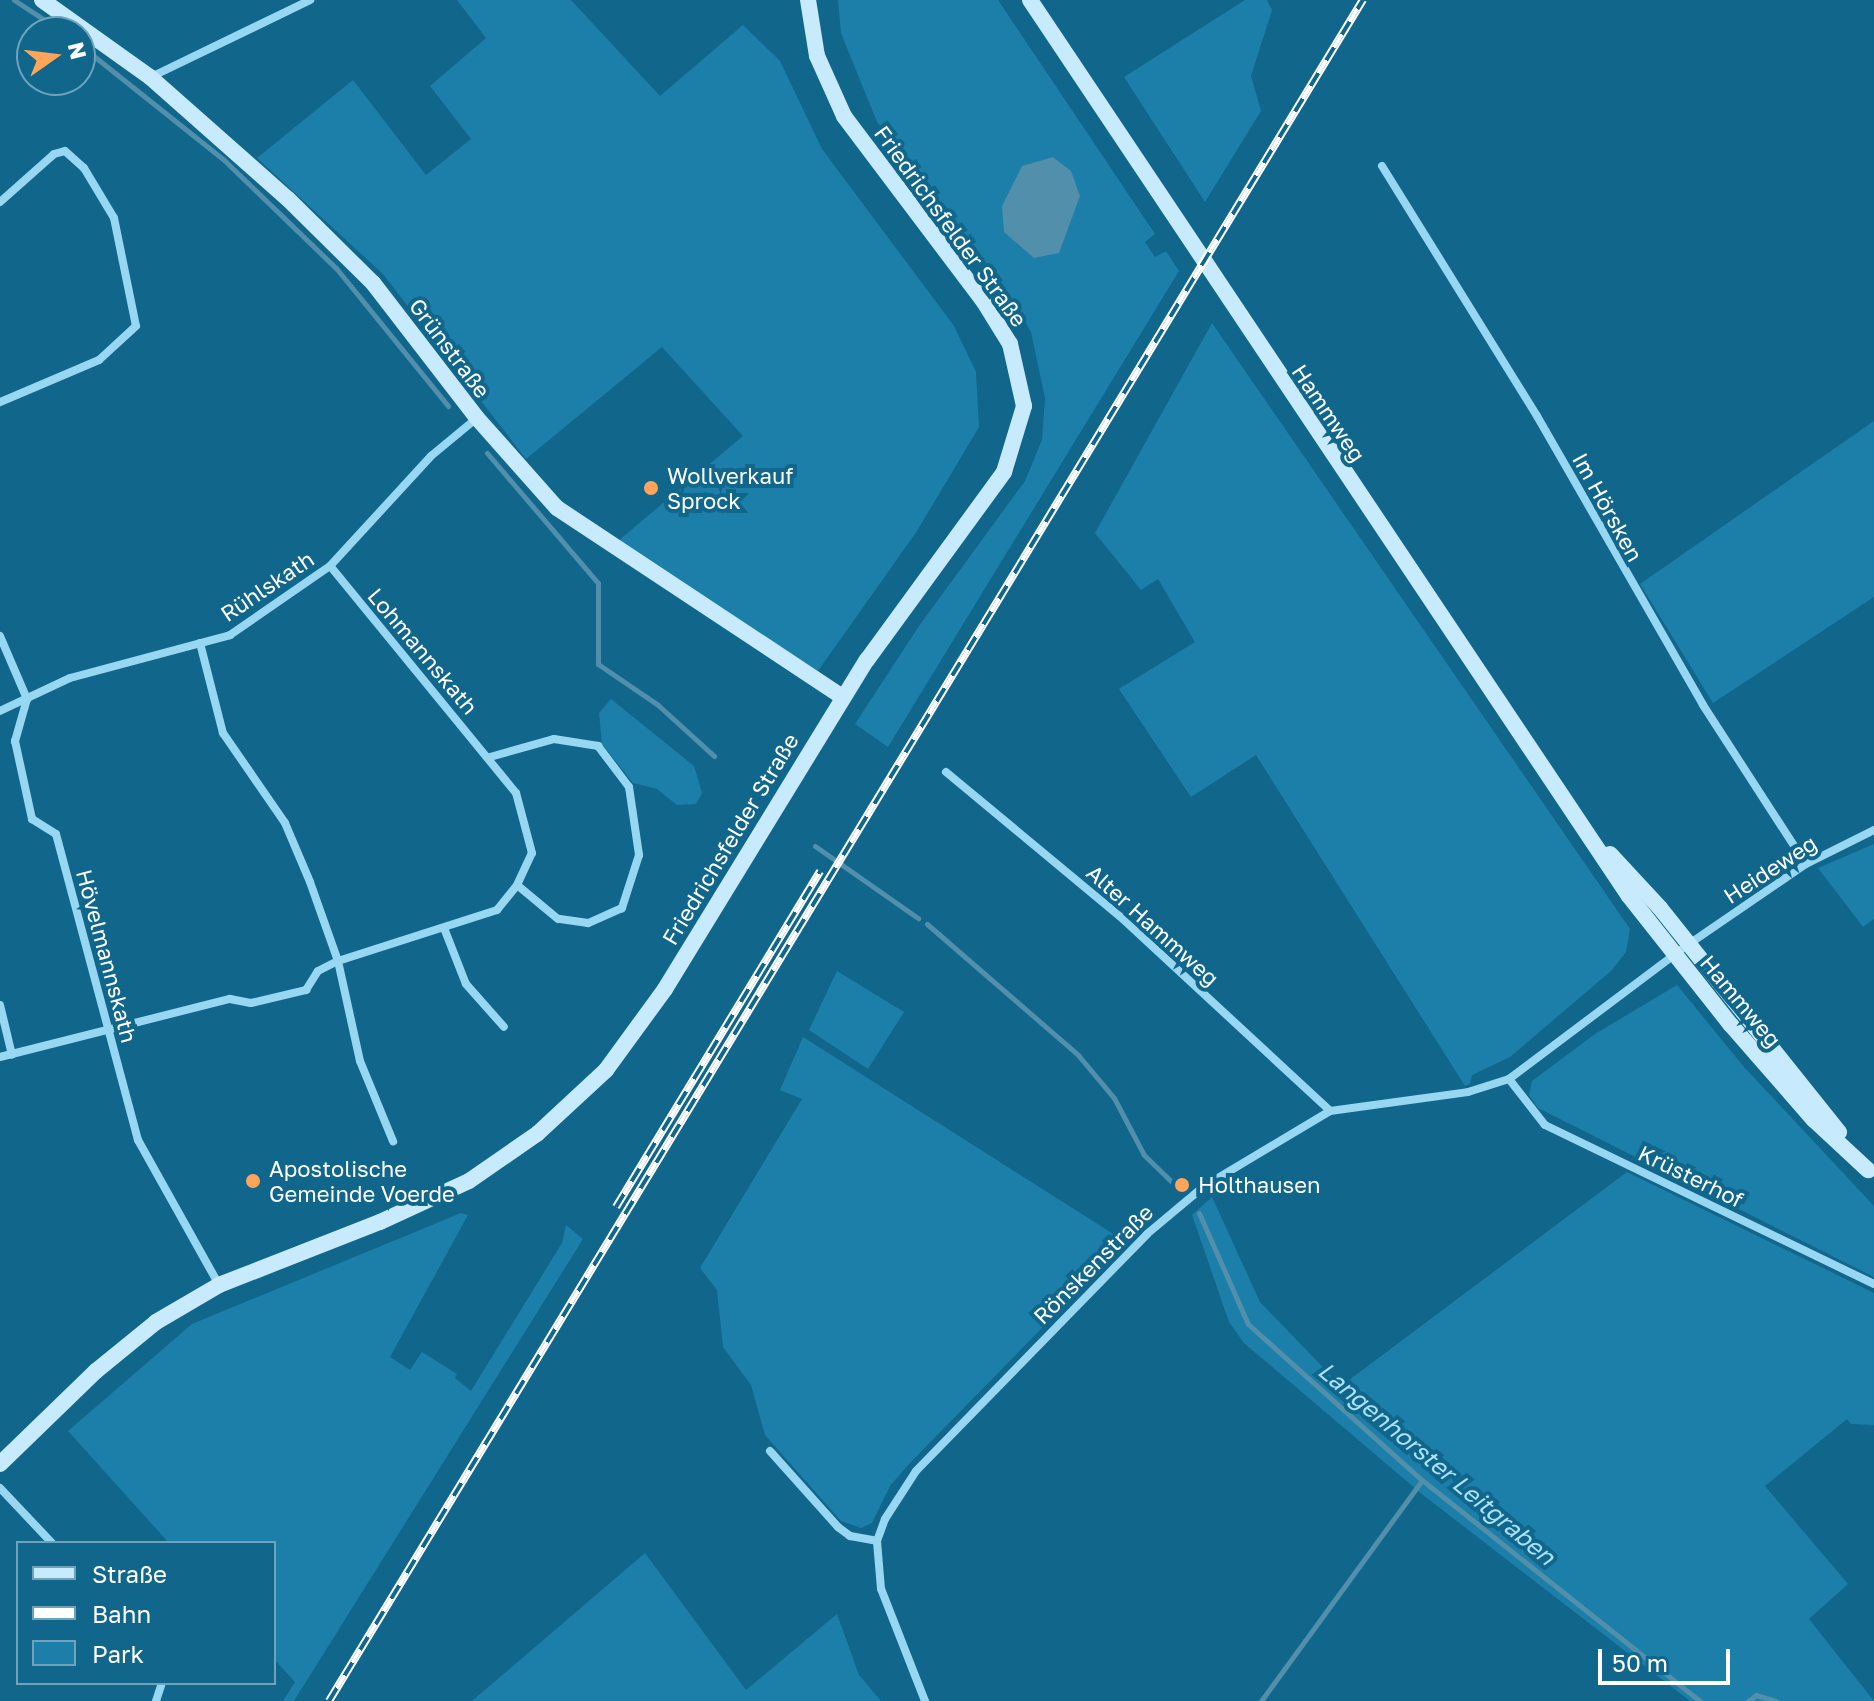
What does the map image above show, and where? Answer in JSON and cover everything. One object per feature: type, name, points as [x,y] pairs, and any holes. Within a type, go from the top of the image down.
[{"type":"main road","name":"Grünstraße","points":[[42,0],[150,77],[288,199],[373,283],[477,418],[557,508],[843,697]]},
{"type":"main road","name":"Friedrichsfelder Straße","points":[[0,1464],[96,1371],[156,1322],[219,1285],[469,1181],[537,1134],[595,1080],[665,989],[843,697],[1004,472],[1024,406],[1017,363],[996,320],[844,116],[817,56],[808,0]]},
{"type":"main road","name":"Hammweg","points":[[1030,0],[1402,561],[1600,845],[1629,896],[1814,1120],[1871,1173]]},
{"type":"main road","name":"Hammweg","points":[[1600,845],[1627,868],[1871,1173]]},
{"type":"street","points":[[150,77],[310,0]]},
{"type":"street","points":[[0,202],[54,154],[65,151],[84,168],[114,218],[136,326],[99,360],[0,402]]},
{"type":"street","name":"Im Hörsken","points":[[1382,166],[1537,416],[1703,705],[1806,864]]},
{"type":"street","name":"Rühlskath","points":[[0,711],[70,678],[230,635],[330,566],[431,456],[477,418]]},
{"type":"street","name":"Lohmannskath","points":[[0,1057],[230,999],[251,1003],[306,990],[318,971],[338,961],[497,910],[517,885],[532,853],[516,793],[490,757],[401,658],[330,566]]},
{"type":"street","points":[[0,636],[27,699]]},
{"type":"street","points":[[200,643],[223,733],[285,823],[338,961],[360,1061],[393,1141]]},
{"type":"street","name":"Hövelmannskath","points":[[27,699],[15,741],[32,819],[56,834],[138,1140],[219,1285]]},
{"type":"street","points":[[490,757],[554,739],[598,746],[629,787],[639,855],[622,908],[588,923],[558,919],[517,885]]},
{"type":"street","name":"Alter Hammweg","points":[[946,772],[1124,920],[1330,1111]]},
{"type":"street","name":"Heideweg","points":[[1689,944],[1806,864],[1874,830]]},
{"type":"street","points":[[444,928],[466,984],[504,1027]]},
{"type":"street","name":"Rönskenstraße","points":[[925,1701],[881,1589],[877,1541],[898,1494],[916,1471],[1147,1234],[1203,1187],[1330,1111],[1468,1092],[1509,1079],[1689,944]]},
{"type":"street","points":[[0,1005],[12,1055]]},
{"type":"street","name":"Krüsterhof","points":[[1509,1079],[1545,1125],[1874,1284]]},
{"type":"street","points":[[770,1451],[838,1527],[850,1536],[877,1541]]},
{"type":"street","points":[[0,1488],[50,1541]]},
{"type":"green space","points":[[457,0],[571,0],[660,96],[743,25],[780,61],[822,149],[954,326],[976,372],[979,427],[917,531],[818,671],[618,541],[743,436],[662,347],[526,459],[383,274],[257,158],[353,80],[426,175],[471,139],[430,86],[486,38]]},
{"type":"green space","points":[[838,0],[998,0],[1155,234],[1145,242],[1155,257],[1166,251],[1179,271],[888,747],[855,724],[919,626],[1025,481],[1042,440],[1045,398],[1031,332],[1017,307],[877,122],[841,33]]},
{"type":"green space","points":[[1245,0],[1267,0],[1272,10],[1251,76],[1261,111],[1205,202],[1124,77]]},
{"type":"green space","points":[[1212,323],[1630,929],[1626,952],[1611,971],[1510,1057],[1472,1075],[1470,1084],[1465,1086],[1256,755],[1191,797],[1119,689],[1195,642],[1158,579],[1141,590],[1095,533]]},
{"type":"green space","points":[[1874,421],[1874,597],[1713,703],[1640,584]]},
{"type":"green space","points":[[611,699],[694,766],[702,793],[696,804],[677,805],[657,789],[633,783],[602,744],[599,713]]},
{"type":"green space","points":[[1874,844],[1874,919],[1863,927],[1818,868]]},
{"type":"green space","points":[[837,971],[904,1012],[868,1069],[809,1030]]},
{"type":"green space","points":[[1677,985],[1744,1067],[1874,1206],[1874,1277],[1538,1108],[1529,1095],[1532,1081],[1595,1034]]},
{"type":"green space","points":[[803,1037],[1126,1242],[908,1465],[890,1486],[872,1523],[861,1528],[841,1521],[765,1435],[751,1385],[723,1347],[717,1290],[700,1268],[802,1099],[780,1090]]},
{"type":"green space","points":[[1627,1172],[1874,1293],[1874,1425],[1851,1424],[1847,1419],[1765,1486],[1848,1584],[1809,1619],[1874,1701],[1690,1701],[1423,1495],[1244,1343],[1229,1322],[1192,1215],[1212,1197],[1260,1302],[1341,1386]]},
{"type":"green space","points":[[461,1213],[468,1215],[390,1357],[410,1370],[422,1352],[457,1374],[455,1378],[471,1391],[562,1243],[566,1225],[583,1239],[294,1701],[283,1701],[295,1682],[276,1661],[276,1541],[167,1541],[68,1431],[192,1324]]},
{"type":"green space","points":[[645,1553],[746,1690],[837,1614],[859,1675],[881,1701],[472,1701]]},
{"type":"shaded area","points":[[1053,157],[1071,171],[1080,196],[1059,253],[1034,258],[1004,232],[1002,206],[1022,166]]},
{"type":"waterway","name":"Langenhorster Leitgraben","points":[[14,0],[38,16]]},
{"type":"waterway","name":"Langenhorster Leitgraben","points":[[96,58],[224,160],[336,268],[448,406]]},
{"type":"waterway","name":"Langenhorster Leitgraben","points":[[487,453],[598,583],[598,664],[658,705],[714,756]]},
{"type":"waterway","name":"Langenhorster Leitgraben","points":[[815,846],[918,918]]},
{"type":"waterway","name":"Langenhorster Leitgraben","points":[[927,924],[1078,1055],[1114,1098],[1144,1155],[1177,1187]]},
{"type":"waterway","name":"Langenhorster Leitgraben","points":[[1199,1213],[1248,1324],[1422,1480],[1700,1701]]},
{"type":"waterway","points":[[1261,1701],[1422,1480]]},
{"type":"waterway","name":"Langenhorster Leitgraben","points":[[1748,1701],[1756,1695],[1776,1701]]},
{"type":"railway","points":[[329,1701],[1363,0]]},
{"type":"railway","points":[[616,1207],[820,871]]},
{"type":"place","name":"Wollverkauf Sprock","points":[[651,488]]},
{"type":"place","name":"Apostolische Gemeinde Voerde","points":[[253,1181]]},
{"type":"place","name":"Holthausen","points":[[1182,1185]]}]
